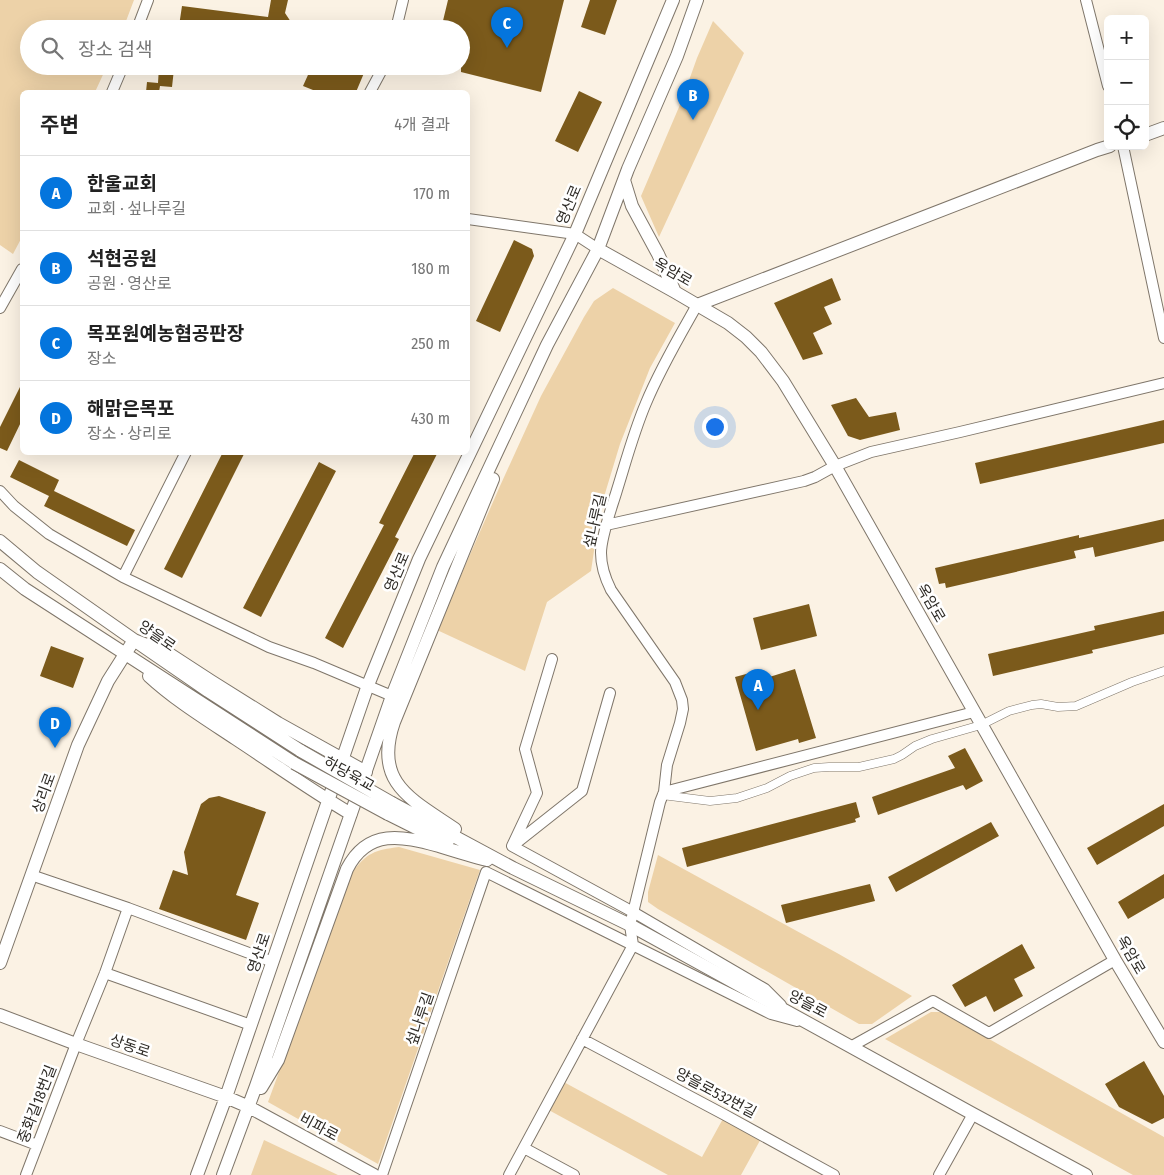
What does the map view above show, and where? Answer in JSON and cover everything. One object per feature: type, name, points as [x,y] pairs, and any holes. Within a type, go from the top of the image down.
[{"type":"street","points":[[141,20],[148,0]]},
{"type":"street","points":[[398,20],[403,0]]},
{"type":"street","name":"영산로","points":[[470,454],[575,234],[673,0]]},
{"type":"street","points":[[223,1175],[392,696],[443,567],[548,345],[598,249],[624,180],[677,56],[697,0]]},
{"type":"street","points":[[1086,0],[1104,70]]},
{"type":"street","points":[[113,90],[119,75]]},
{"type":"street","points":[[371,90],[379,75]]},
{"type":"street","points":[[1149,134],[1164,128]]},
{"type":"street","points":[[697,305],[1104,148]]},
{"type":"street","points":[[1124,150],[1164,338]]},
{"type":"street","points":[[624,180],[632,206],[658,254],[675,292]]},
{"type":"street","points":[[470,219],[575,234],[598,249]]},
{"type":"street","name":"옥암로","points":[[598,249],[728,323],[761,352],[783,381],[835,466],[1115,960],[1164,1042]]},
{"type":"street","points":[[0,308],[20,273]]},
{"type":"street","name":"섶나루길","points":[[630,925],[680,722],[682,700],[676,682],[611,590],[604,574],[601,551],[606,525],[646,403],[656,380],[697,305]]},
{"type":"street","points":[[513,868],[407,796],[391,773],[388,742],[392,728],[548,345]]},
{"type":"street","points":[[606,525],[804,481],[870,452],[1164,383]]},
{"type":"street","points":[[123,577],[184,455]]},
{"type":"street","name":"영산로","points":[[197,1175],[226,1097],[368,685],[420,559],[470,455]]},
{"type":"street","points":[[0,491],[14,506],[49,534],[123,577],[268,646],[392,696]]},
{"type":"street","name":"양을로","points":[[0,541],[37,572],[208,691],[298,757]]},
{"type":"street","points":[[0,569],[25,589],[204,704],[298,757]]},
{"type":"street","points":[[134,640],[168,653],[278,723],[366,772]]},
{"type":"street","name":"상리로","points":[[0,963],[78,744],[103,690],[134,640]]},
{"type":"street","points":[[125,654],[161,688],[328,801],[351,814]]},
{"type":"street","points":[[512,846],[537,793],[525,748],[552,660]]},
{"type":"street","points":[[663,794],[710,801],[737,798],[767,788],[790,776],[814,768],[859,767],[894,759],[915,746],[932,739],[981,725],[1009,711],[1040,704],[1058,707],[1076,706],[1132,682],[1164,671]]},
{"type":"street","points":[[512,846],[582,791],[610,693]]},
{"type":"street","points":[[663,794],[974,712]]},
{"type":"street","name":"하당육교","points":[[298,757],[390,809]]},
{"type":"street","name":"양을로","points":[[390,809],[630,925],[1086,1175]]},
{"type":"street","points":[[248,1107],[278,1060],[347,869],[358,853],[372,843],[382,839],[401,838],[425,842],[513,868]]},
{"type":"street","points":[[512,846],[633,912],[765,989],[791,1014]]},
{"type":"street","name":"섶나루길","points":[[382,1175],[486,872],[633,945]]},
{"type":"street","points":[[31,875],[128,908],[273,962]]},
{"type":"street","name":"중화길18번길","points":[[26,1175],[105,973],[128,908]]},
{"type":"street","points":[[509,1175],[633,945],[630,925]]},
{"type":"street","points":[[633,945],[771,1014],[812,1025]]},
{"type":"street","points":[[852,1046],[934,1001],[989,1033],[1115,960]]},
{"type":"street","points":[[105,973],[251,1025]]},
{"type":"street","name":"상동로","points":[[0,1015],[226,1097],[248,1107]]},
{"type":"street","name":"양을로532번길","points":[[582,1039],[834,1175]]},
{"type":"street","name":"비파로","points":[[248,1107],[374,1175]]},
{"type":"street","points":[[939,1175],[973,1114]]},
{"type":"street","points":[[0,1131],[37,1145]]},
{"type":"street","points":[[524,1148],[574,1175]]},
{"type":"shaded area","points":[[0,0],[134,0],[126,20],[20,20],[20,75],[103,75],[96,90],[20,90],[20,241],[13,254],[0,245]]},
{"type":"shaded area","points":[[713,21],[744,53],[659,237],[641,196]]},
{"type":"shaded area","points":[[613,288],[675,323],[650,368],[620,444],[600,510],[591,571],[547,602],[525,671],[437,630],[541,396],[594,301]]},
{"type":"shaded area","points":[[399,847],[480,870],[378,1164],[268,1102],[352,873],[362,861],[377,851]]},
{"type":"shaded area","points":[[658,855],[912,996],[872,1024],[859,1024],[648,902],[648,892]]},
{"type":"shaded area","points":[[931,1012],[941,1012],[1164,1137],[1164,1175],[1133,1175],[885,1039]]},
{"type":"shaded area","points":[[560,1080],[702,1157],[725,1115],[763,1135],[741,1175],[668,1175],[545,1108]]},
{"type":"shaded area","points":[[264,1140],[338,1175],[251,1175]]},
{"type":"building","points":[[271,0],[288,0],[285,13],[290,20],[180,20],[182,6],[268,17]]},
{"type":"building","points":[[448,0],[564,0],[541,92],[470,74],[470,20],[443,20]]},
{"type":"building","points":[[590,0],[617,0],[605,35],[581,27]]},
{"type":"building","points":[[158,75],[173,75],[172,87],[160,86],[159,90],[146,90],[147,82],[158,83]]},
{"type":"building","points":[[308,75],[363,75],[357,90],[313,90],[303,86]]},
{"type":"building","points":[[579,91],[602,102],[578,152],[555,141]]},
{"type":"building","points":[[514,240],[532,249],[534,256],[500,332],[476,321]]},
{"type":"building","points":[[832,278],[841,300],[824,307],[832,324],[813,333],[823,354],[803,360],[774,303]]},
{"type":"building","points":[[20,387],[20,424],[7,451],[0,448],[0,427]]},
{"type":"building","points":[[856,398],[869,417],[896,412],[900,430],[860,440],[848,436],[831,405]]},
{"type":"building","points":[[1164,420],[1164,443],[980,484],[975,463]]},
{"type":"building","points":[[221,455],[244,455],[182,578],[164,569]]},
{"type":"building","points":[[413,455],[436,455],[395,537],[399,539],[343,648],[325,638],[384,525],[379,523]]},
{"type":"building","points":[[19,460],[59,480],[54,491],[135,530],[127,546],[44,506],[49,496],[10,477]]},
{"type":"building","points":[[319,462],[336,471],[261,617],[243,608]]},
{"type":"building","points":[[1164,519],[1164,541],[1095,557],[1093,547],[1074,551],[1076,558],[946,588],[945,583],[939,584],[935,568],[1079,535],[1079,538]]},
{"type":"building","points":[[809,604],[817,636],[761,650],[753,618]]},
{"type":"building","points":[[1164,611],[1164,634],[1092,650],[1093,653],[993,676],[988,654],[1095,630],[1094,626]]},
{"type":"building","points":[[51,646],[84,658],[73,688],[40,676]]},
{"type":"building","points":[[795,669],[816,738],[799,743],[798,739],[756,751],[735,677],[761,670],[763,679]]},
{"type":"building","points":[[965,748],[983,781],[966,790],[963,785],[878,815],[872,797],[955,768],[948,756]]},
{"type":"building","points":[[219,796],[266,812],[236,895],[259,903],[246,940],[159,909],[173,870],[188,875],[184,852],[201,804],[209,798]]},
{"type":"building","points":[[856,802],[860,817],[855,819],[856,822],[687,867],[682,848]]},
{"type":"building","points":[[1164,804],[1164,826],[1097,865],[1087,848]]},
{"type":"building","points":[[991,822],[999,836],[896,892],[888,877]]},
{"type":"building","points":[[1164,874],[1164,898],[1128,919],[1118,902]]},
{"type":"building","points":[[870,884],[875,901],[786,923],[781,905]]},
{"type":"building","points":[[1022,944],[1035,968],[1014,979],[1023,996],[994,1012],[986,996],[965,1007],[952,985]]},
{"type":"building","points":[[1144,1061],[1164,1096],[1164,1118],[1152,1124],[1119,1107],[1105,1084]]},
{"type":"place","name":"목포원예농협공판장","points":[[507,48]]},
{"type":"place","name":"석현공원","points":[[693,120]]},
{"type":"place","name":"한울교회","points":[[758,710]]},
{"type":"place","name":"해맑은목포","points":[[55,748]]}]
